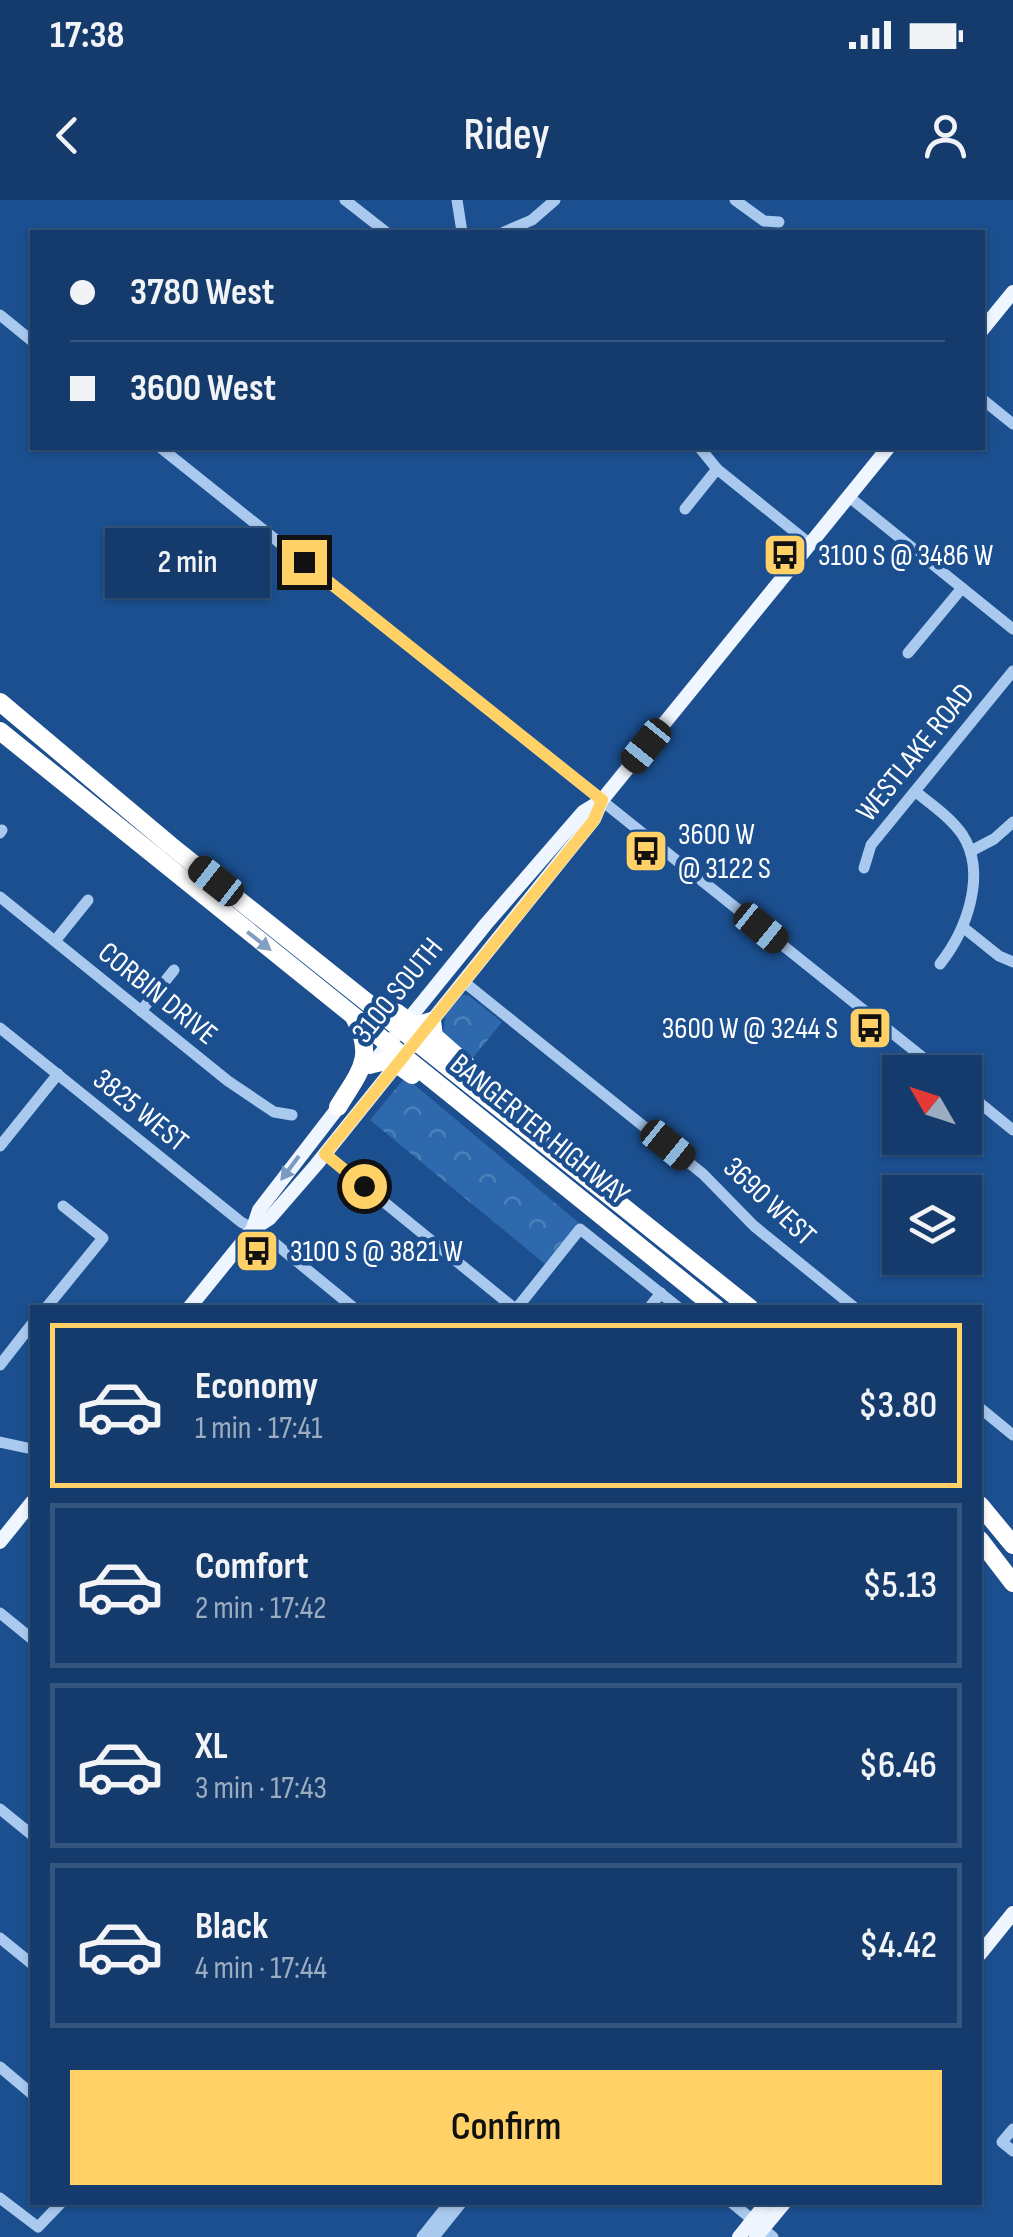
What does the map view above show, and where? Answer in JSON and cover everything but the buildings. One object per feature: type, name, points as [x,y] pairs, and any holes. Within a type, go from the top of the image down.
[{"type":"highway","points":[[0,702],[198,866]]},
{"type":"highway","name":"BANGERTER HIGHWAY","points":[[0,730],[351,1012],[403,1042],[562,1159],[746,1305]]},
{"type":"highway","points":[[20,746],[39,751],[169,857],[230,878],[403,1042]]},
{"type":"highway","points":[[338,1108],[366,1060],[363,1038],[351,1012]]},
{"type":"highway","points":[[373,1064],[391,1060],[414,1026],[432,1021],[434,1036],[555,1143],[562,1159]]},
{"type":"highway","name":"BANGERTER HIGHWAY","points":[[403,1042],[712,1305]]},
{"type":"highway","points":[[615,1224],[638,1231],[736,1305]]},
{"type":"highway","points":[[984,1516],[1013,1530]]},
{"type":"highway","points":[[984,1516],[1013,1546]]},
{"type":"highway","points":[[984,1516],[1013,1563]]},
{"type":"highway","points":[[982,1543],[1013,1583]]},
{"type":"main road","points":[[985,326],[1013,292]]},
{"type":"main road","name":"3100 SOUTH","points":[[432,1021],[594,820],[602,800],[810,544],[881,450]]},
{"type":"main road","name":"3100 SOUTH","points":[[252,1229],[270,1218],[325,1154],[486,924],[583,812],[602,800]]},
{"type":"main road","name":"3100 SOUTH","points":[[192,1305],[252,1229],[259,1210],[373,1064]]},
{"type":"main road","points":[[0,1542],[30,1504]]},
{"type":"main road","points":[[982,1952],[1013,1913]]},
{"type":"main road","points":[[761,2231],[766,2205]]},
{"type":"main road","points":[[738,2237],[761,2231],[783,2205]]},
{"type":"street","points":[[345,200],[383,230]]},
{"type":"street","points":[[457,200],[462,230]]},
{"type":"street","points":[[509,230],[532,220],[555,200]]},
{"type":"street","points":[[735,200],[764,221],[779,222]]},
{"type":"street","points":[[0,315],[30,339]]},
{"type":"street","points":[[985,401],[1013,424]]},
{"type":"street","points":[[164,450],[921,1055]]},
{"type":"street","points":[[702,450],[717,469],[810,544]]},
{"type":"street","points":[[686,509],[717,469]]},
{"type":"street","points":[[848,496],[1013,629]]},
{"type":"street","points":[[908,653],[962,588]]},
{"type":"street","name":"WESTLAKE ROAD","points":[[864,868],[870,845],[1013,671]]},
{"type":"street","points":[[916,792],[951,822],[971,851],[972,876],[964,928],[940,964]]},
{"type":"street","points":[[971,851],[994,840],[1013,822]]},
{"type":"street","name":"CORBIN DRIVE","points":[[0,896],[256,1100],[278,1114],[292,1115]]},
{"type":"street","points":[[55,942],[88,900]]},
{"type":"street","points":[[964,928],[999,956],[1013,962]]},
{"type":"street","points":[[141,1011],[174,970]]},
{"type":"street","name":"3690 WEST","points":[[464,982],[697,1168],[754,1226],[851,1305]]},
{"type":"street","name":"3825 WEST","points":[[0,1028],[350,1305]]},
{"type":"street","points":[[0,1146],[58,1074]]},
{"type":"street","points":[[982,1105],[1013,1130]]},
{"type":"street","points":[[325,1154],[512,1305]]},
{"type":"street","points":[[48,1305],[102,1238],[63,1206]]},
{"type":"street","points":[[518,1305],[580,1229],[676,1305]]},
{"type":"street","points":[[651,1305],[661,1293]]},
{"type":"street","points":[[2,1356],[30,1326]]},
{"type":"street","points":[[982,1410],[1013,1435]]},
{"type":"street","points":[[0,1442],[30,1449]]},
{"type":"street","points":[[0,1613],[30,1637]]},
{"type":"street","points":[[0,1808],[30,1833]]},
{"type":"street","points":[[0,1938],[30,1962]]},
{"type":"street","points":[[0,2068],[30,2092]]},
{"type":"street","points":[[1013,2129],[1002,2142],[1013,2151]]},
{"type":"street","points":[[0,2198],[38,2226],[59,2205]]},
{"type":"street","points":[[422,2237],[448,2205]]},
{"type":"street","points":[[434,2237],[460,2205]]},
{"type":"street","points":[[733,2205],[761,2231]]},
{"type":"green space","points":[[462,995],[468,995],[502,1022],[473,1058],[443,1035],[445,1016]]},
{"type":"green space","points":[[403,1080],[410,1081],[579,1223],[545,1264],[370,1120]]},
{"type":"place","name":"3100 S @ 3486 W","points":[[785,555]]},
{"type":"place","name":"3600 W @ 3122 S","points":[[646,851]]},
{"type":"place","name":"3600 W @ 3244 S","points":[[870,1028]]},
{"type":"place","name":"3100 S @ 3821 W","points":[[257,1251]]},
{"type":"route","points":[[304,562],[602,800],[594,820],[325,1154],[364,1186]]}]
